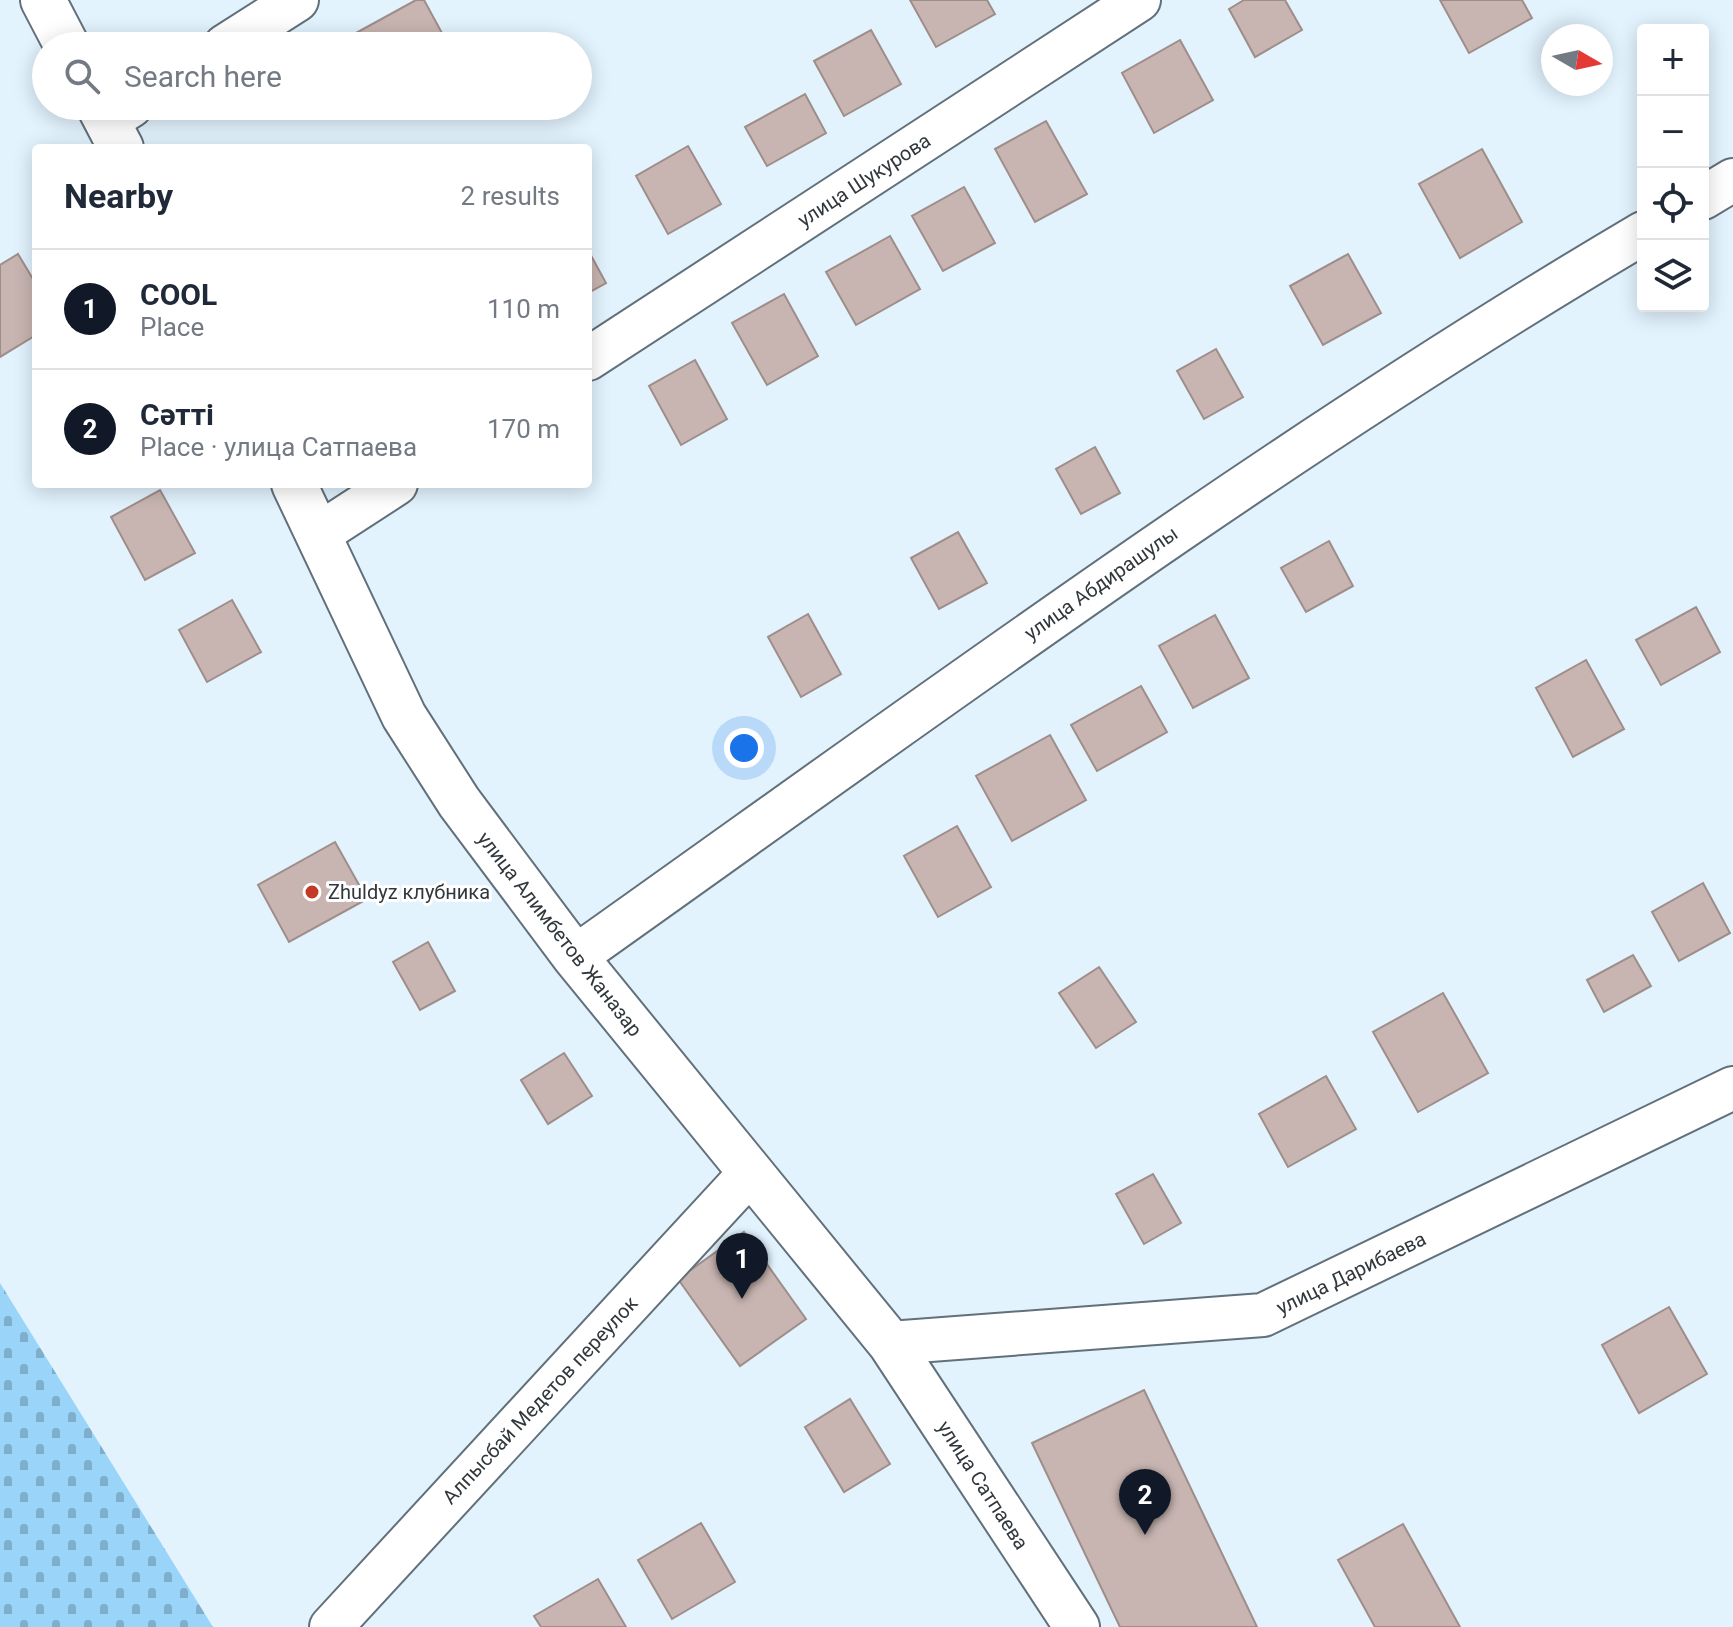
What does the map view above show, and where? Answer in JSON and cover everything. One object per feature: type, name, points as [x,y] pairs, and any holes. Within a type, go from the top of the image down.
[{"type":"street","points":[[43,0],[60,32]]},
{"type":"street","points":[[247,32],[297,0]]},
{"type":"street","name":"улица Шукурова","points":[[592,356],[1139,0]]},
{"type":"street","points":[[1709,194],[1733,180]]},
{"type":"street","name":"улица Абдирашулы","points":[[575,957],[1209,506],[1527,301],[1637,237]]},
{"type":"street","name":"улица Алимбетов Жаназар","points":[[296,488],[404,716],[459,802],[575,957],[890,1343]]},
{"type":"street","points":[[319,534],[390,488]]},
{"type":"street","name":"улица Дарибаева","points":[[890,1343],[1263,1315],[1733,1088]]},
{"type":"street","name":"Алпысбай Медетов переулок","points":[[331,1627],[749,1174]]},
{"type":"street","name":"улица Сатпаева","points":[[890,1343],[1077,1627]]},
{"type":"green space","points":[[0,1283],[213,1627],[0,1627]]},
{"type":"building","points":[[416,0],[424,0],[441,32],[358,32]]},
{"type":"building","points":[[910,0],[987,0],[995,14],[936,47]]},
{"type":"building","points":[[1244,0],[1285,0],[1302,30],[1255,57],[1229,9]]},
{"type":"building","points":[[1440,0],[1522,0],[1532,18],[1469,53]]},
{"type":"building","points":[[871,30],[901,84],[844,116],[814,61]]},
{"type":"building","points":[[1180,40],[1213,100],[1154,133],[1122,73]]},
{"type":"building","points":[[805,94],[826,133],[767,166],[745,127]]},
{"type":"building","points":[[1046,121],[1087,194],[1035,222],[995,149]]},
{"type":"building","points":[[688,146],[721,204],[668,234],[636,176]]},
{"type":"building","points":[[1482,149],[1522,222],[1460,258],[1419,184]]},
{"type":"building","points":[[964,187],[995,243],[943,271],[912,216]]},
{"type":"building","points":[[890,236],[920,289],[856,325],[826,272]]},
{"type":"building","points":[[18,254],[32,277],[32,337],[0,357],[0,265]]},
{"type":"building","points":[[1348,254],[1381,313],[1323,345],[1290,286]]},
{"type":"building","points":[[592,257],[606,283],[592,291]]},
{"type":"building","points":[[784,294],[818,356],[767,385],[732,323]]},
{"type":"building","points":[[1216,349],[1243,397],[1204,419],[1177,371]]},
{"type":"building","points":[[695,360],[727,419],[681,445],[649,386]]},
{"type":"building","points":[[1095,447],[1120,493],[1081,514],[1056,469]]},
{"type":"building","points":[[160,490],[195,553],[145,580],[111,517]]},
{"type":"building","points":[[958,532],[987,583],[939,609],[911,558]]},
{"type":"building","points":[[1329,541],[1353,586],[1306,612],[1281,568]]},
{"type":"building","points":[[232,600],[261,652],[207,682],[179,630]]},
{"type":"building","points":[[1696,607],[1720,652],[1661,685],[1636,640]]},
{"type":"building","points":[[808,614],[841,674],[801,697],[768,637]]},
{"type":"building","points":[[1215,615],[1249,678],[1193,708],[1159,646]]},
{"type":"building","points":[[1586,660],[1624,729],[1573,757],[1536,688]]},
{"type":"building","points":[[1141,686],[1167,732],[1097,771],[1071,725]]},
{"type":"building","points":[[1050,735],[1086,800],[1012,841],[976,776]]},
{"type":"building","points":[[957,826],[991,887],[938,917],[904,856]]},
{"type":"building","name":"Zhuldyz клубника","points":[[335,842],[367,899],[289,942],[258,885]]},
{"type":"building","points":[[1703,883],[1730,933],[1679,961],[1652,912]]},
{"type":"building","points":[[428,942],[455,991],[420,1010],[393,962]]},
{"type":"building","points":[[1633,955],[1651,986],[1604,1012],[1587,980]]},
{"type":"building","points":[[1099,967],[1136,1022],[1096,1048],[1059,993]]},
{"type":"building","points":[[1443,993],[1488,1073],[1418,1112],[1373,1032]]},
{"type":"building","points":[[564,1053],[592,1096],[548,1124],[521,1080]]},
{"type":"building","points":[[1326,1076],[1356,1129],[1288,1167],[1259,1114]]},
{"type":"building","points":[[1153,1174],[1181,1223],[1144,1244],[1116,1194]]},
{"type":"building","points":[[744,1232],[806,1319],[740,1366],[678,1279]]},
{"type":"building","points":[[1669,1307],[1707,1374],[1639,1413],[1602,1345]]},
{"type":"building","points":[[1144,1390],[1257,1627],[1120,1627],[1032,1443]]},
{"type":"building","points":[[850,1399],[890,1464],[844,1492],[805,1427]]},
{"type":"building","points":[[701,1523],[735,1582],[672,1619],[638,1560]]},
{"type":"building","points":[[1403,1524],[1460,1627],[1375,1627],[1338,1560]]},
{"type":"building","points":[[598,1579],[626,1627],[541,1627],[534,1616]]},
{"type":"place","name":"Zhuldyz клубника","points":[[312,892]]},
{"type":"place","name":"COOL","points":[[742,1299]]},
{"type":"place","name":"Сәтті","points":[[1145,1535]]}]
